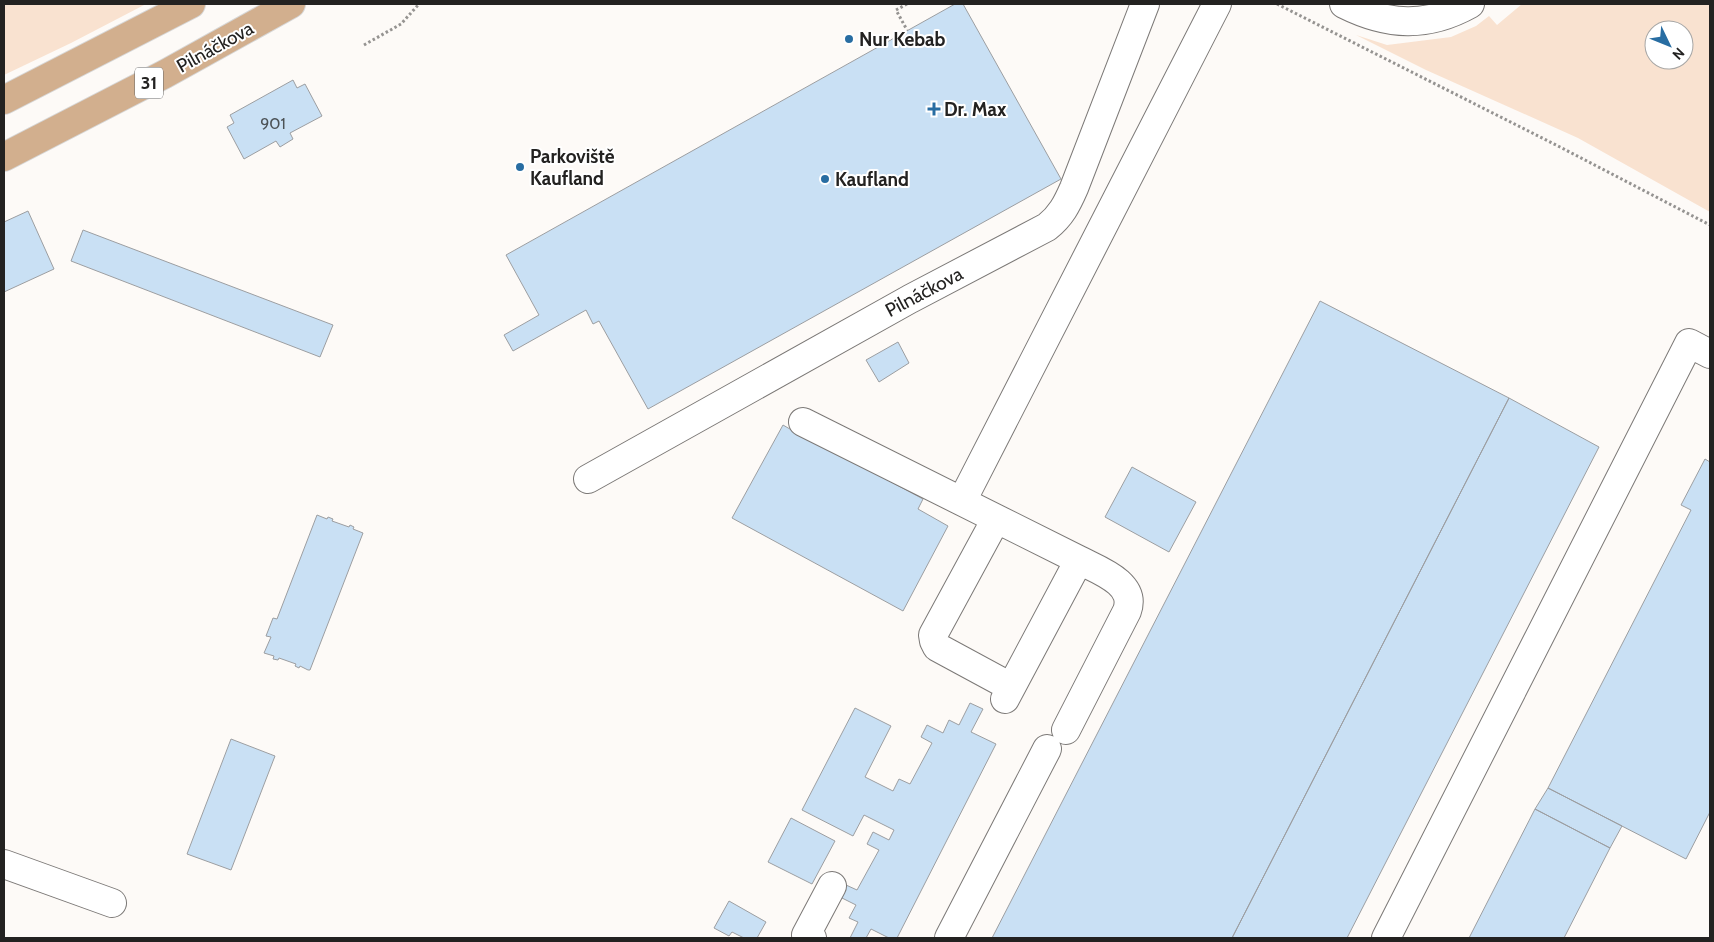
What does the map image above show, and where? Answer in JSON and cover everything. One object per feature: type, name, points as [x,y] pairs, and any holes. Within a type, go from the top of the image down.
[{"type":"main road","points":[[4,100],[191,4]]},
{"type":"main road","name":"Pilnáčkova","points":[[4,157],[166,74],[291,4]]},
{"type":"street","name":"Pilnáčkova","points":[[588,479],[910,299],[1047,227],[1058,218],[1074,188],[1145,4]]},
{"type":"street","points":[[962,501],[1217,4]]},
{"type":"street","points":[[1344,4],[1372,16],[1398,22],[1417,22],[1443,17],[1470,4]]},
{"type":"street","points":[[1386,938],[1689,343],[1710,354]]},
{"type":"street","points":[[803,422],[1079,560],[1114,578],[1123,586],[1130,604],[1066,730]]},
{"type":"street","points":[[996,519],[933,635],[937,646],[1008,693],[1079,560]]},
{"type":"street","points":[[948,938],[1047,749]]},
{"type":"street","points":[[4,864],[112,903]]},
{"type":"street","points":[[812,938],[806,935],[832,886]]},
{"type":"path","points":[[364,45],[400,24],[419,4]]},
{"type":"path","points":[[907,4],[896,10],[907,30]]},
{"type":"path","points":[[1277,4],[1710,225]]},
{"type":"shaded area","points":[[4,4],[146,4],[4,75]]},
{"type":"shaded area","points":[[1522,4],[1710,4],[1710,212],[1578,138],[1426,70],[1356,35],[1387,45],[1451,37],[1476,26],[1489,16],[1497,25]]},
{"type":"building","points":[[955,4],[963,4],[1061,179],[648,409],[599,321],[593,324],[586,310],[513,351],[504,335],[539,315],[506,255]]},
{"type":"building","points":[[293,80],[297,88],[305,84],[322,116],[290,133],[293,139],[280,147],[276,141],[244,159],[227,127],[234,123],[230,115]]},
{"type":"building","points":[[28,211],[54,269],[4,292],[4,222]]},
{"type":"building","points":[[83,230],[333,325],[320,357],[71,261]]},
{"type":"building","points":[[1320,301],[1509,398],[1232,938],[992,938]]},
{"type":"building","points":[[898,342],[909,363],[879,382],[866,360]]},
{"type":"building","points":[[1509,398],[1599,447],[1347,938],[1232,938]]},
{"type":"building","points":[[783,425],[923,499],[918,509],[948,526],[903,611],[732,518]]},
{"type":"building","points":[[1705,459],[1710,462],[1710,812],[1686,859],[1548,788],[1691,510],[1681,505]]},
{"type":"building","points":[[1132,467],[1196,502],[1169,552],[1105,517]]},
{"type":"building","points":[[317,515],[327,519],[328,517],[333,519],[332,521],[349,527],[350,525],[354,527],[353,529],[363,533],[310,670],[308,670],[300,666],[299,668],[295,666],[296,664],[279,658],[278,660],[273,659],[274,656],[264,653],[271,637],[266,636],[273,618],[277,619]]},
{"type":"building","points":[[970,703],[983,709],[971,732],[996,744],[897,938],[889,938],[871,929],[866,938],[850,938],[858,922],[849,918],[856,905],[840,897],[846,885],[857,890],[879,850],[867,844],[873,832],[889,840],[894,830],[864,815],[853,836],[802,810],[855,708],[891,726],[865,777],[893,791],[899,779],[910,784],[932,743],[921,737],[927,725],[943,733],[949,720],[959,725]]},
{"type":"building","points":[[231,739],[275,756],[231,870],[187,854]]},
{"type":"building","points":[[1548,788],[1622,826],[1610,848],[1535,809]]},
{"type":"building","points":[[1535,809],[1610,848],[1564,938],[1469,938]]},
{"type":"building","points":[[791,818],[835,841],[812,884],[768,862]]},
{"type":"building","points":[[729,901],[766,922],[757,938],[744,938],[732,932],[729,936],[714,928]]},
{"type":"place","name":"Nur Kebab","points":[[849,39]]},
{"type":"place","name":"Dr. Max","points":[[934,109]]},
{"type":"place","name":"Parkoviště Kaufland","points":[[520,167]]},
{"type":"place","name":"Kaufland","points":[[825,179]]}]
